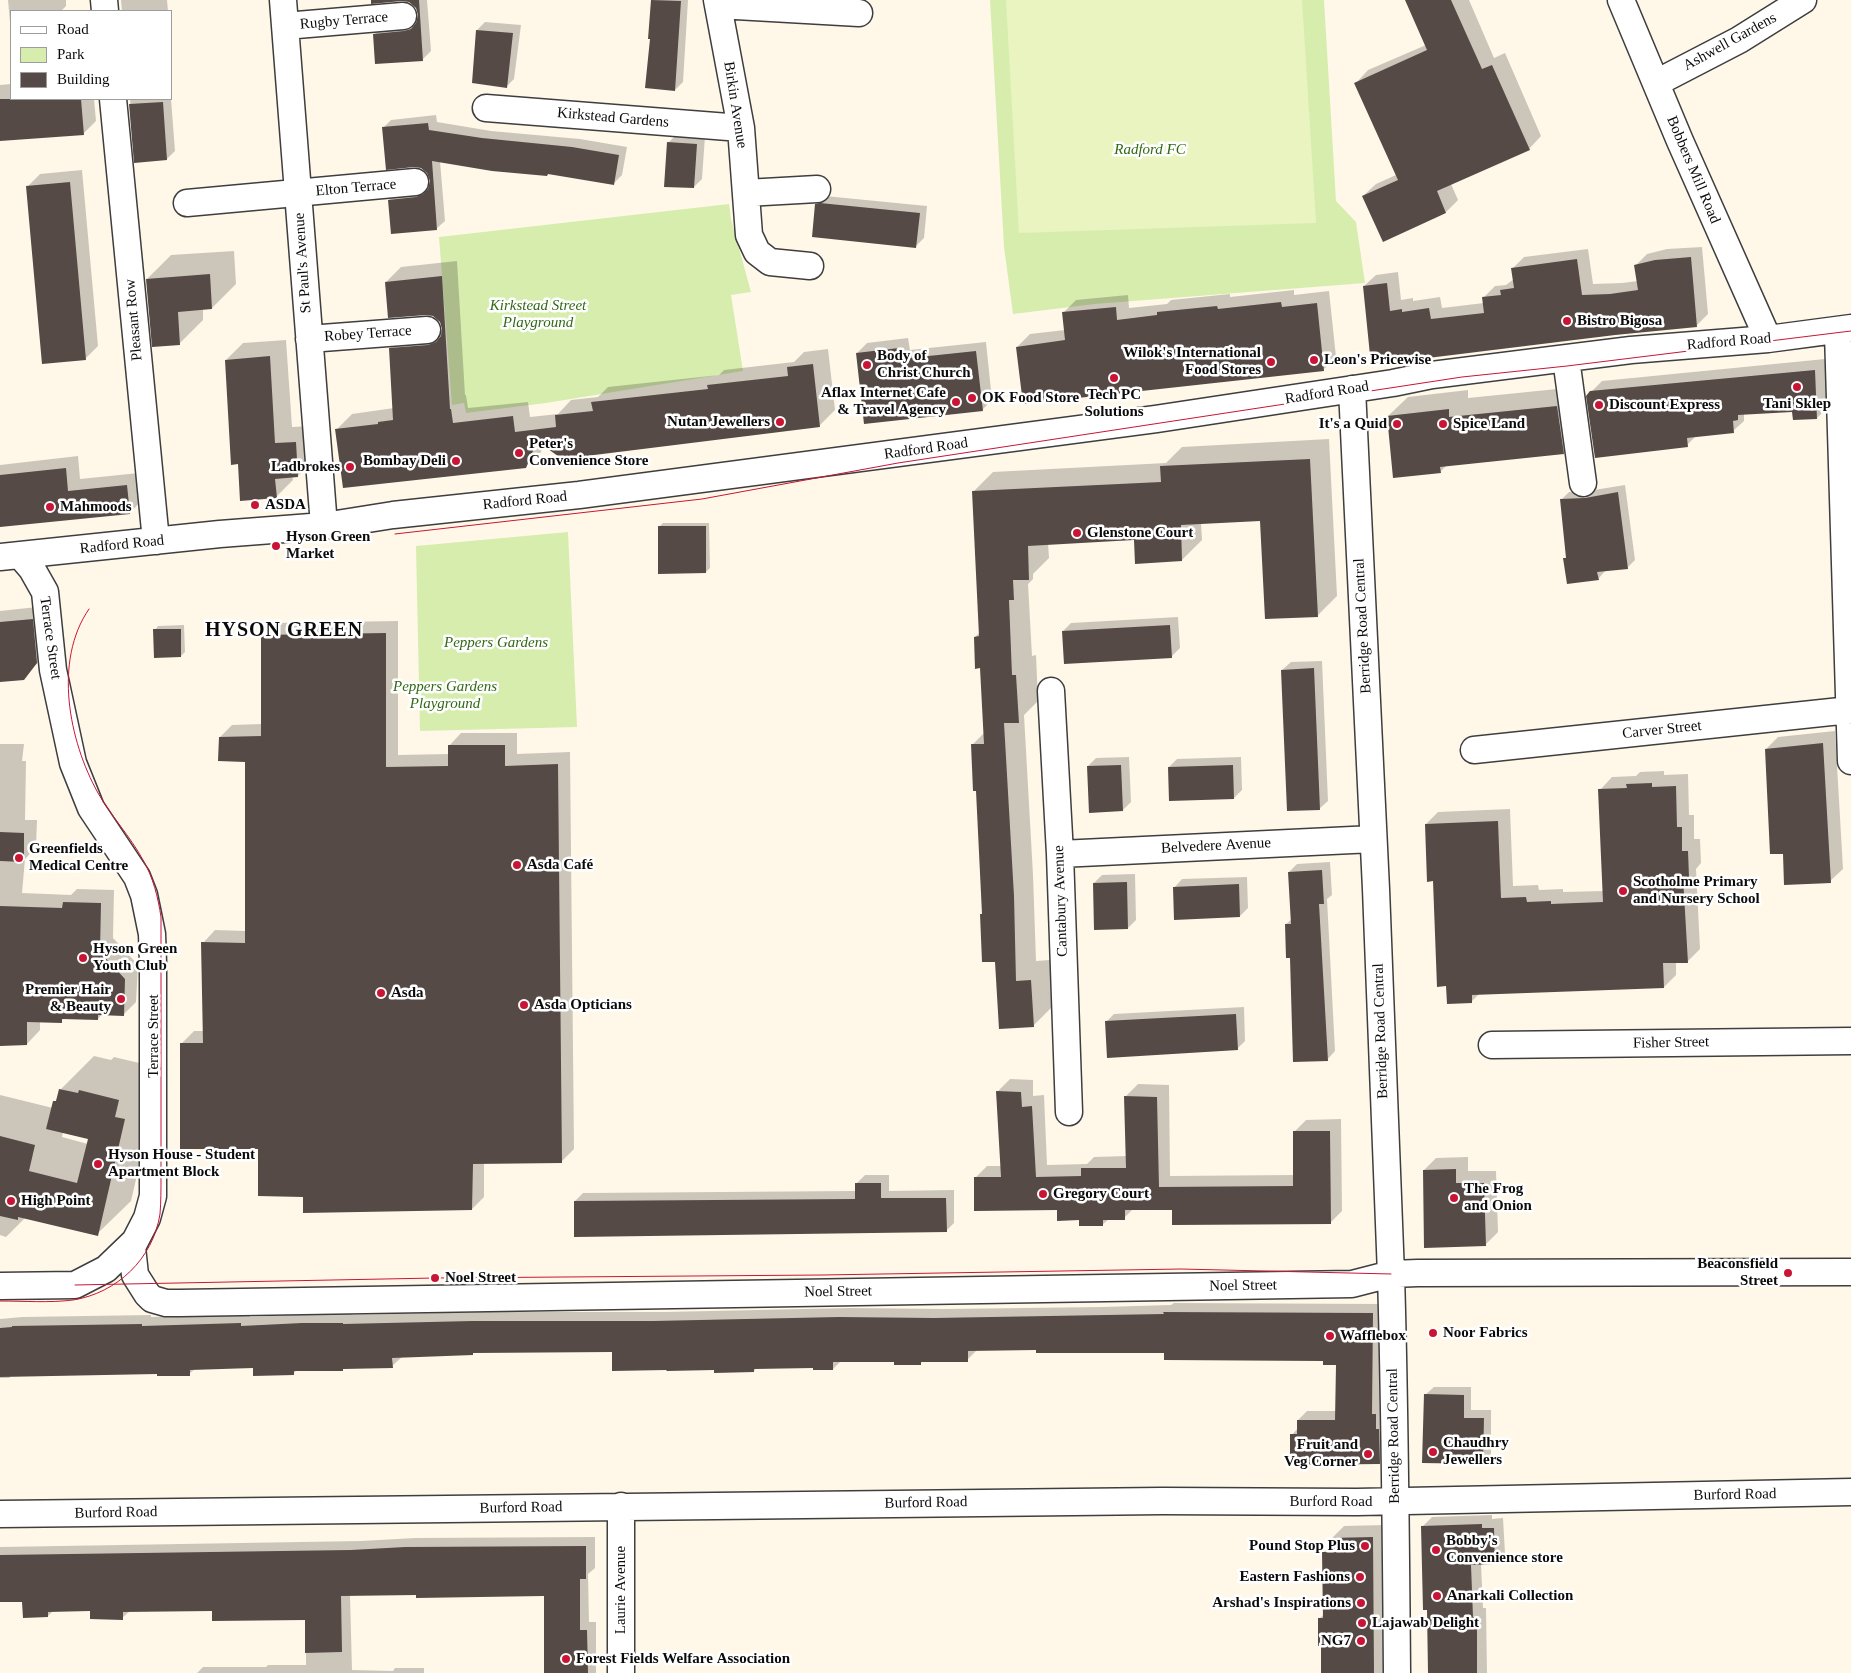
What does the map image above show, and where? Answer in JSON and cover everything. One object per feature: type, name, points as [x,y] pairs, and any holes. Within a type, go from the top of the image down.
[{"type":"street","name":"St Paul's Avenue","points":[[283,0],[324,526]]},
{"type":"street","name":"Bobbers Mill Road","points":[[1621,0],[1680,141],[1768,339]]},
{"type":"street","name":"Ashwell Gardens","points":[[1656,83],[1739,40],[1803,0]]},
{"type":"street","points":[[717,2],[859,13]]},
{"type":"street","name":"Birkin Avenue","points":[[717,2],[741,128],[749,235],[757,252],[770,262],[810,266]]},
{"type":"street","name":"Rugby Terrace","points":[[285,26],[402,16]]},
{"type":"street","name":"Pleasant Row","points":[[113,100],[156,541]]},
{"type":"street","name":"Kirkstead Gardens","points":[[486,108],[741,128]]},
{"type":"street","name":"Elton Terrace","points":[[188,203],[415,182]]},
{"type":"street","points":[[747,202],[817,189]]},
{"type":"street","name":"Robey Terrace","points":[[309,339],[427,330]]},
{"type":"street","points":[[1843,330],[1838,333],[1851,760]]},
{"type":"street","name":"Radford Road","points":[[10,556],[324,526],[394,515],[774,471],[1156,419],[1393,383],[1432,375],[1631,350],[1768,339],[1843,330]]},
{"type":"street","points":[[1567,358],[1583,483]]},
{"type":"street","name":"Berridge Road Central","points":[[1352,389],[1391,1274],[1397,1673]]},
{"type":"street","name":"Terrace Street","points":[[0,1286],[75,1285],[106,1269],[133,1243],[147,1218],[153,1196],[153,963],[149,910],[137,877],[91,808],[77,774],[53,670],[45,592],[32,569],[10,556]]},
{"type":"street","name":"Cantabury Avenue","points":[[1051,691],[1060,854],[1069,1112]]},
{"type":"street","name":"Carver Street","points":[[1474,750],[1850,710]]},
{"type":"street","name":"Belvedere Avenue","points":[[1060,854],[1373,839]]},
{"type":"street","name":"Fisher Street","points":[[1492,1045],[1851,1041]]},
{"type":"street","name":"Noel Street","points":[[133,1243],[135,1275],[152,1299],[166,1303],[1352,1284],[1391,1274],[1851,1272]]},
{"type":"street","name":"Burford Road","points":[[0,1514],[1162,1500],[1395,1502],[1851,1492]]},
{"type":"street","name":"Laurie Avenue","points":[[621,1506],[621,1673]]},
{"type":"green space","name":"Radford FC","points":[[990,0],[1324,0],[1336,201],[1356,222],[1365,283],[1095,304],[1013,314],[1004,247]]},
{"type":"green space","name":"Radford FC","points":[[1006,0],[1302,0],[1316,223],[1019,233]]},
{"type":"green space","name":"Kirkstead Street Playground","points":[[729,204],[731,219],[751,292],[731,295],[743,371],[546,403],[466,413],[464,403],[452,405],[439,237]]},
{"type":"green space","name":"Peppers Gardens","points":[[568,532],[577,727],[420,731],[416,546]]},
{"type":"building","points":[[371,0],[419,0],[423,61],[375,64],[373,34],[411,29],[416,23],[418,15],[416,8],[409,2],[371,4]]},
{"type":"building","points":[[651,0],[681,1],[675,91],[645,88],[650,39],[648,39]]},
{"type":"building","points":[[1405,0],[1451,0],[1482,69],[1492,65],[1530,150],[1437,191],[1446,213],[1383,242],[1362,196],[1398,180],[1354,83],[1427,50]]},
{"type":"building","points":[[476,30],[513,33],[507,88],[472,83]]},
{"type":"building","points":[[0,99],[81,100],[84,135],[0,141]]},
{"type":"building","points":[[163,102],[167,160],[134,163],[129,104]]},
{"type":"building","points":[[428,123],[429,130],[482,138],[572,147],[619,155],[614,185],[548,174],[547,176],[492,171],[432,161],[437,230],[391,234],[388,200],[416,197],[423,194],[428,189],[430,181],[427,173],[421,168],[386,170],[382,127]]},
{"type":"building","points":[[667,142],[697,144],[694,188],[664,187]]},
{"type":"building","points":[[70,182],[86,360],[42,364],[26,186]]},
{"type":"building","points":[[815,204],[920,213],[916,248],[812,237]]},
{"type":"building","points":[[1691,257],[1697,327],[1615,335],[1371,365],[1363,286],[1387,283],[1390,311],[1402,309],[1402,312],[1429,308],[1431,319],[1484,313],[1482,297],[1501,295],[1500,290],[1514,288],[1511,268],[1577,259],[1582,295],[1610,294],[1638,290],[1634,265],[1655,260]]},
{"type":"building","points":[[210,274],[212,309],[178,312],[180,345],[152,347],[146,279]]},
{"type":"building","points":[[442,276],[450,409],[453,423],[513,416],[515,432],[556,427],[555,415],[593,411],[591,402],[708,389],[707,385],[788,376],[787,367],[813,364],[820,427],[562,459],[537,441],[526,468],[343,488],[335,429],[378,424],[378,422],[393,420],[389,348],[428,345],[436,342],[441,336],[440,322],[433,316],[388,318],[385,282]]},
{"type":"building","points":[[1281,302],[1282,307],[1317,303],[1324,371],[1023,404],[1016,347],[1065,340],[1062,312],[1116,307],[1117,320],[1157,315],[1157,312],[1217,306],[1218,309]]},
{"type":"building","points":[[899,348],[900,359],[976,351],[983,411],[864,424],[856,353]]},
{"type":"building","points":[[270,356],[275,443],[296,442],[298,477],[275,479],[277,498],[240,501],[238,464],[231,465],[225,360]]},
{"type":"building","points":[[1815,370],[1817,419],[1793,420],[1792,412],[1738,415],[1738,420],[1733,421],[1734,433],[1687,438],[1688,447],[1595,458],[1586,396],[1590,391]]},
{"type":"building","points":[[1557,406],[1564,454],[1440,467],[1441,473],[1393,478],[1387,416],[1449,409],[1449,417]]},
{"type":"building","name":"Glenstone Court","points":[[1310,459],[1318,617],[1265,619],[1260,521],[1181,525],[1182,561],[1135,564],[1134,540],[1028,546],[1029,580],[1013,580],[1014,600],[1009,600],[1012,675],[1016,675],[1019,723],[1004,723],[1014,896],[1016,981],[1031,980],[1034,1027],[999,1029],[995,962],[982,962],[980,914],[982,914],[976,791],[973,791],[971,744],[984,744],[980,668],[975,669],[974,637],[979,636],[972,491],[1161,482],[1160,466]]},
{"type":"building","points":[[66,468],[68,491],[127,485],[130,514],[0,527],[0,475]]},
{"type":"building","points":[[1618,492],[1628,569],[1597,572],[1599,580],[1567,584],[1563,558],[1566,558],[1560,499],[1585,498]]},
{"type":"building","points":[[658,526],[706,526],[706,573],[658,574]]},
{"type":"building","points":[[33,619],[37,663],[24,680],[0,682],[0,622]]},
{"type":"building","points":[[1170,625],[1172,658],[1064,664],[1062,631]]},
{"type":"building","points":[[153,629],[181,629],[181,657],[154,658]]},
{"type":"building","name":"Asda","points":[[386,633],[386,767],[448,766],[448,745],[505,745],[505,766],[558,764],[562,1163],[473,1164],[472,1210],[303,1213],[303,1197],[258,1196],[258,1149],[180,1149],[180,1043],[203,1043],[201,942],[245,943],[245,762],[218,761],[219,737],[261,736],[261,635]]},
{"type":"building","points":[[1314,668],[1320,810],[1287,811],[1281,670]]},
{"type":"building","points":[[1823,743],[1831,883],[1784,885],[1783,854],[1770,854],[1765,749]]},
{"type":"building","points":[[1121,765],[1123,811],[1089,813],[1087,766]]},
{"type":"building","points":[[1233,765],[1234,799],[1169,801],[1168,767]]},
{"type":"building","points":[[1652,783],[1652,787],[1676,786],[1677,827],[1682,827],[1682,851],[1688,851],[1689,877],[1683,877],[1688,963],[1663,963],[1664,988],[1472,995],[1472,1003],[1447,1004],[1446,986],[1437,987],[1433,881],[1427,882],[1425,824],[1498,821],[1501,898],[1526,897],[1527,902],[1551,901],[1551,904],[1603,902],[1598,789],[1627,788],[1626,784]]},
{"type":"building","points":[[0,832],[24,833],[24,862],[0,861]]},
{"type":"building","points":[[1322,870],[1324,904],[1319,904],[1328,1061],[1293,1062],[1290,958],[1286,958],[1285,924],[1291,924],[1288,872]]},
{"type":"building","points":[[1127,882],[1128,929],[1094,930],[1093,883]]},
{"type":"building","points":[[1239,884],[1240,917],[1174,920],[1173,887]]},
{"type":"building","points":[[63,902],[101,903],[100,952],[125,979],[124,1016],[98,1015],[98,1020],[62,1019],[62,1023],[27,1022],[27,1045],[0,1046],[0,906],[62,908]]},
{"type":"building","points":[[1236,1014],[1238,1050],[1107,1058],[1105,1021]]},
{"type":"building","name":"Hyson House - Student Apartment Block","points":[[59,1089],[78,1093],[79,1090],[119,1100],[115,1117],[125,1119],[98,1236],[18,1217],[18,1220],[0,1216],[0,1136],[35,1145],[29,1171],[77,1183],[88,1139],[46,1129],[53,1101],[56,1101]]},
{"type":"building","points":[[996,1091],[1021,1092],[1022,1107],[1032,1106],[1036,1177],[1081,1176],[1081,1168],[1126,1168],[1124,1096],[1157,1097],[1159,1187],[1293,1186],[1293,1131],[1330,1131],[1331,1224],[1172,1225],[1172,1210],[1125,1210],[1125,1220],[1103,1220],[1103,1226],[1079,1226],[1079,1220],[1057,1221],[1057,1210],[974,1211],[974,1177],[1001,1177]]},
{"type":"building","name":"The Frog and Onion","points":[[1456,1169],[1456,1183],[1484,1183],[1486,1246],[1424,1248],[1423,1170]]},
{"type":"building","points":[[855,1183],[881,1183],[881,1198],[946,1198],[947,1232],[574,1237],[574,1201],[855,1199]]},
{"type":"building","points":[[1163,1312],[1373,1313],[1372,1414],[1376,1414],[1376,1429],[1379,1429],[1380,1464],[1290,1465],[1290,1434],[1297,1434],[1297,1420],[1335,1420],[1336,1365],[1323,1365],[1323,1361],[1164,1360],[1164,1353],[1036,1353],[1036,1350],[968,1351],[968,1362],[921,1362],[921,1365],[894,1365],[894,1362],[833,1362],[833,1370],[813,1370],[813,1368],[754,1369],[754,1372],[714,1373],[714,1370],[612,1371],[612,1352],[473,1353],[473,1355],[392,1358],[393,1368],[294,1371],[294,1375],[253,1376],[253,1368],[190,1370],[190,1376],[157,1376],[157,1374],[0,1377],[0,1328],[12,1326],[142,1324],[142,1326],[241,1323],[241,1326],[302,1323],[472,1321],[653,1321],[839,1317],[934,1318],[1164,1314]]},
{"type":"building","points":[[1424,1394],[1464,1395],[1464,1418],[1484,1418],[1483,1464],[1422,1463]]},
{"type":"building","points":[[1482,1524],[1482,1528],[1494,1528],[1495,1564],[1471,1565],[1473,1617],[1477,1617],[1477,1673],[1428,1673],[1427,1610],[1423,1610],[1421,1526]]},
{"type":"building","points":[[1373,1537],[1374,1673],[1321,1673],[1321,1646],[1318,1646],[1318,1618],[1323,1618],[1322,1552],[1331,1552],[1330,1538]]},
{"type":"building","points":[[586,1546],[586,1579],[580,1579],[580,1630],[587,1630],[588,1673],[544,1673],[544,1596],[416,1598],[416,1595],[341,1596],[342,1652],[305,1653],[305,1620],[212,1621],[212,1611],[123,1612],[123,1620],[90,1619],[90,1611],[48,1612],[48,1617],[23,1618],[22,1602],[0,1602],[0,1555],[351,1550],[405,1547]]},
{"type":"tram line","points":[[395,534],[702,499],[898,463],[1462,377],[1851,331]]},
{"type":"tram line","points":[[0,1301],[46,1302],[73,1300],[104,1290],[118,1282],[141,1259],[150,1245],[160,1214],[161,917],[150,873],[138,851],[98,793],[79,750],[73,726],[68,676],[71,652],[78,630],[89,609]]},
{"type":"tram line","points":[[75,1285],[435,1278],[822,1275],[1181,1269],[1391,1274]]},
{"type":"place","name":"Bistro Bigosa","points":[[1567,321]]},
{"type":"place","name":"Leon's Pricewise","points":[[1314,360]]},
{"type":"place","name":"Wilok's International Food Stores","points":[[1271,362]]},
{"type":"place","name":"Body of Christ Church","points":[[867,365]]},
{"type":"place","name":"Tech PC Solutions","points":[[1114,378]]},
{"type":"place","name":"Tani Sklep","points":[[1797,387]]},
{"type":"place","name":"OK Food Store","points":[[972,398]]},
{"type":"place","name":"Aflax Internet Cafe & Travel Agency","points":[[956,402]]},
{"type":"place","name":"Discount Express","points":[[1599,405]]},
{"type":"place","name":"Nutan Jewellers","points":[[780,422]]},
{"type":"place","name":"It's a Quid","points":[[1397,424]]},
{"type":"place","name":"Spice Land","points":[[1443,424]]},
{"type":"place","name":"Peter's Convenience Store","points":[[519,453]]},
{"type":"place","name":"Bombay Deli","points":[[456,461]]},
{"type":"place","name":"Ladbrokes","points":[[350,467]]},
{"type":"place","name":"ASDA","points":[[255,505]]},
{"type":"place","name":"Mahmoods","points":[[50,507]]},
{"type":"place","name":"Glenstone Court","points":[[1077,533]]},
{"type":"place","name":"Hyson Green Market","points":[[276,546]]},
{"type":"place","name":"Greenfields Medical Centre","points":[[19,858]]},
{"type":"place","name":"Asda Café","points":[[517,865]]},
{"type":"place","name":"Scotholme Primary and Nursery School","points":[[1623,891]]},
{"type":"place","name":"Hyson Green Youth Club","points":[[83,958]]},
{"type":"place","name":"Asda","points":[[381,993]]},
{"type":"place","name":"Premier Hair & Beauty","points":[[121,999]]},
{"type":"place","name":"Asda Opticians","points":[[524,1005]]},
{"type":"place","name":"Hyson House - Student Apartment Block","points":[[98,1164]]},
{"type":"place","name":"Gregory Court","points":[[1043,1194]]},
{"type":"place","name":"The Frog and Onion","points":[[1454,1198]]},
{"type":"place","name":"High Point","points":[[11,1201]]},
{"type":"place","name":"Beaconsfield Street","points":[[1788,1273]]},
{"type":"place","name":"Noel Street","points":[[435,1278]]},
{"type":"place","name":"Noor Fabrics","points":[[1433,1333]]},
{"type":"place","name":"Wafflebox","points":[[1330,1336]]},
{"type":"place","name":"Chaudhry Jewellers","points":[[1433,1452]]},
{"type":"place","name":"Fruit and Veg Corner","points":[[1368,1454]]},
{"type":"place","name":"Pound Stop Plus","points":[[1365,1546]]},
{"type":"place","name":"Bobby's Convenience store","points":[[1436,1550]]},
{"type":"place","name":"Eastern Fashions","points":[[1360,1577]]},
{"type":"place","name":"Anarkali Collection","points":[[1437,1596]]},
{"type":"place","name":"Arshad's Inspirations","points":[[1361,1603]]},
{"type":"place","name":"Lajawab Delight","points":[[1362,1623]]},
{"type":"place","name":"NG7","points":[[1361,1641]]},
{"type":"place","name":"Forest Fields Welfare Association","points":[[566,1659]]},
{"type":"district","name":"HYSON GREEN","points":[[284,631]]},
{"type":"park label","name":"Peppers Gardens Playground","points":[[445,696]]}]
